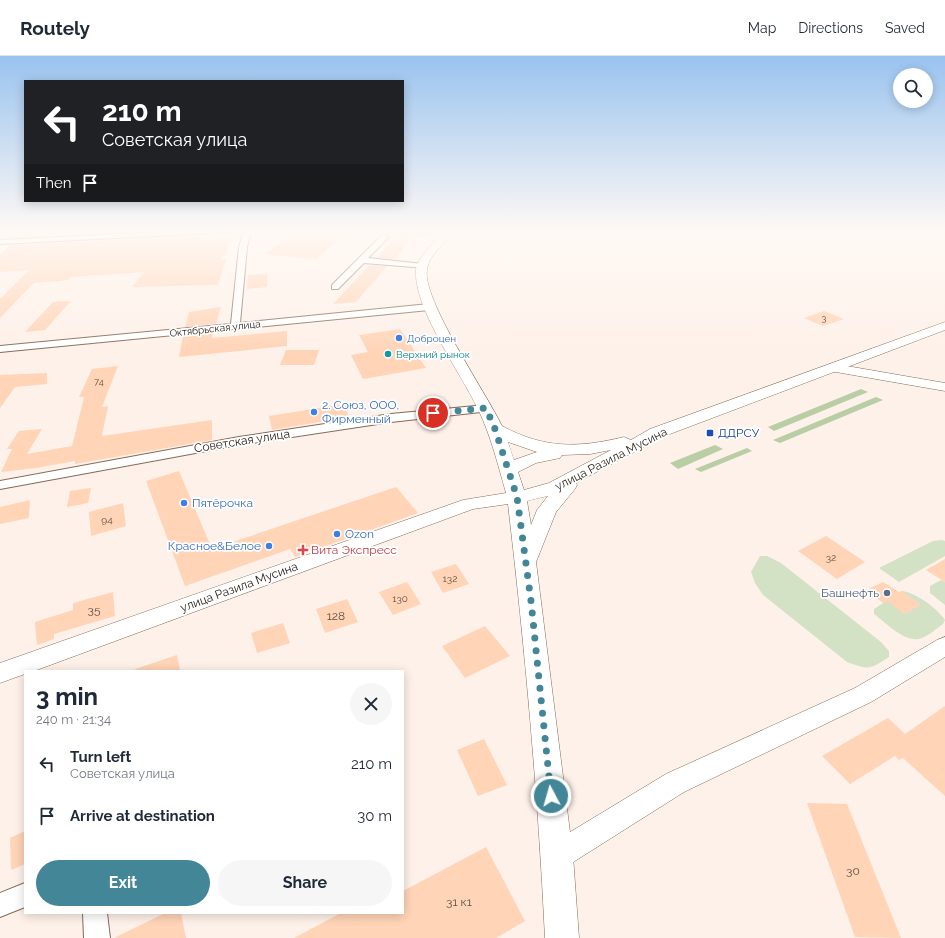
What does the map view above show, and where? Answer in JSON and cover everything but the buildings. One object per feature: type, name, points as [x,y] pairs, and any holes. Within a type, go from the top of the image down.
[{"type":"main road","points":[[422,271],[422,285],[429,307],[486,408],[495,429],[517,497],[526,563],[557,856],[562,938]]},
{"type":"main road","name":"улица Разила Мусина","points":[[0,673],[470,504],[537,494],[573,480],[610,457],[656,433],[945,326]]},
{"type":"main road","points":[[495,429],[511,439],[528,445],[568,452]]},
{"type":"main road","points":[[508,471],[519,463],[534,457],[608,447],[656,433]]},
{"type":"main road","points":[[526,563],[547,510],[573,480]]},
{"type":"street","points":[[235,326],[241,271]]},
{"type":"street","points":[[335,288],[351,271]]},
{"type":"street","name":"Октябрьская улица","points":[[0,349],[429,307]]},
{"type":"street","points":[[835,368],[945,387]]},
{"type":"street","name":"Советская улица","points":[[0,485],[239,441],[391,418],[486,408]]},
{"type":"street","points":[[557,856],[674,783],[863,695],[945,646]]},
{"type":"street","points":[[0,905],[24,895]]},
{"type":"street","points":[[95,914],[97,938]]},
{"type":"green space","points":[[861,389],[868,392],[774,431],[768,427]]},
{"type":"green space","points":[[876,397],[883,400],[780,443],[773,440]]},
{"type":"green space","points":[[715,445],[723,449],[678,469],[670,463]]},
{"type":"green space","points":[[747,448],[752,451],[701,472],[695,469]]},
{"type":"green space","points":[[933,541],[945,541],[945,556],[899,582],[879,568]]},
{"type":"green space","points":[[760,556],[767,556],[781,563],[881,642],[889,651],[889,657],[869,667],[847,662],[763,595],[755,583],[751,572]]},
{"type":"green space","points":[[941,580],[945,582],[945,605],[930,593],[930,586]]},
{"type":"green space","points":[[902,591],[919,598],[931,606],[945,620],[943,624],[925,637],[913,639],[901,635],[874,614],[874,609]]},
{"type":"place","name":"Доброцен","points":[[399,338]]},
{"type":"place","name":"Верхний рынок","points":[[388,354]]},
{"type":"place","name":"2. Союз, ООО, Фирменный","points":[[314,412]]},
{"type":"place","name":"ДДРСУ","points":[[710,433]]},
{"type":"place","name":"Пятёрочка","points":[[184,503]]},
{"type":"place","name":"Ozon","points":[[337,534]]},
{"type":"place","name":"Красное&Белое","points":[[269,546]]},
{"type":"place","name":"Вита Экспресс","points":[[303,550]]},
{"type":"place","name":"Башнефть","points":[[887,593]]},
{"type":"route","points":[[433,413],[486,408],[495,429],[517,497],[531,601],[551,796]]}]
